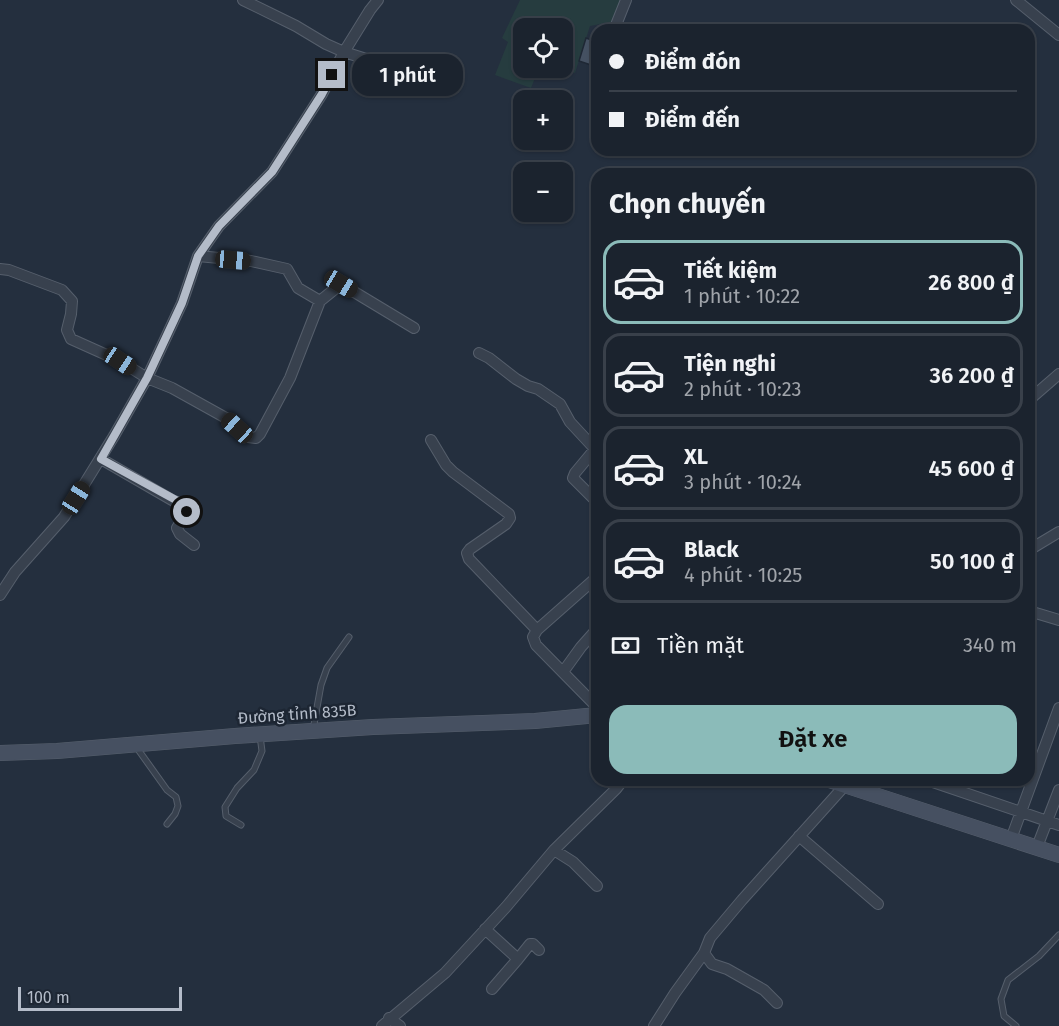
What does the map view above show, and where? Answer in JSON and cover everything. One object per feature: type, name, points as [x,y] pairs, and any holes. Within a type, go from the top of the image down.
[{"type":"main road","name":"Đường tỉnh 835B","points":[[0,753],[373,727],[535,721],[591,716]]},
{"type":"main road","points":[[859,786],[1059,855]]},
{"type":"street","points":[[243,0],[344,52],[411,73]]},
{"type":"street","points":[[0,596],[15,572],[64,517],[101,459],[147,378],[182,303],[198,256],[219,226],[272,172],[378,0]]},
{"type":"street","points":[[616,24],[626,0]]},
{"type":"street","points":[[1016,0],[1059,35]]},
{"type":"street","points":[[198,256],[251,261],[287,269],[298,288],[320,301]]},
{"type":"street","points":[[0,269],[9,270],[62,290],[72,301],[67,330],[71,339],[120,361],[147,378],[172,388],[226,418],[248,437],[256,438],[260,434],[290,378],[320,301],[341,284],[414,328]]},
{"type":"street","points":[[479,353],[516,379],[528,386],[538,388],[560,404],[570,422],[591,445]]},
{"type":"street","points":[[1035,395],[1059,374]]},
{"type":"street","points":[[431,440],[446,465],[453,472],[509,514],[510,518],[506,524],[470,549],[467,554],[469,559],[537,630]]},
{"type":"street","points":[[591,454],[573,478],[591,496]]},
{"type":"street","points":[[101,459],[185,505],[187,512],[177,528],[180,534],[195,545]]},
{"type":"street","points":[[1035,546],[1059,532]]},
{"type":"street","points":[[591,582],[537,630],[533,637],[536,645],[591,701]]},
{"type":"street","points":[[1035,613],[1059,620]]},
{"type":"street","points":[[564,672],[591,636]]},
{"type":"street","points":[[1035,774],[1059,708]]},
{"type":"street","points":[[386,1022],[445,973],[506,907],[554,849],[618,786]]},
{"type":"street","points":[[654,1026],[704,953],[710,938],[844,786]]},
{"type":"street","points":[[947,786],[1059,825]]},
{"type":"street","points":[[1011,839],[1031,786]]},
{"type":"street","points":[[1037,847],[1059,790]]},
{"type":"street","points":[[799,836],[878,904]]},
{"type":"street","points":[[554,849],[573,862],[597,886]]},
{"type":"street","points":[[485,929],[518,959]]},
{"type":"street","points":[[492,989],[530,944],[538,950]]},
{"type":"street","points":[[704,953],[712,964],[727,969],[764,990],[777,1004]]},
{"type":"street","points":[[386,1022],[400,1026]]},
{"type":"lane","points":[[313,731],[321,685],[327,668],[349,637]]},
{"type":"lane","points":[[241,825],[226,816],[225,807],[237,788],[254,770],[262,752],[260,735]]},
{"type":"lane","points":[[134,744],[167,790],[176,797],[178,806],[167,824]]},
{"type":"lane","points":[[1016,1026],[1004,1016],[1001,999],[1008,980],[1039,956],[1059,935]]},
{"type":"green space","points":[[520,0],[623,0],[616,21],[591,24],[575,73],[573,72],[573,18],[513,18],[513,78],[535,78],[531,88],[495,75],[508,42],[502,38]]},
{"type":"building","points":[[586,38],[591,40],[591,65],[579,61]]},
{"type":"route","points":[[187,512],[185,505],[172,500],[101,459],[147,378],[182,303],[198,256],[219,226],[272,172],[332,75]]}]
